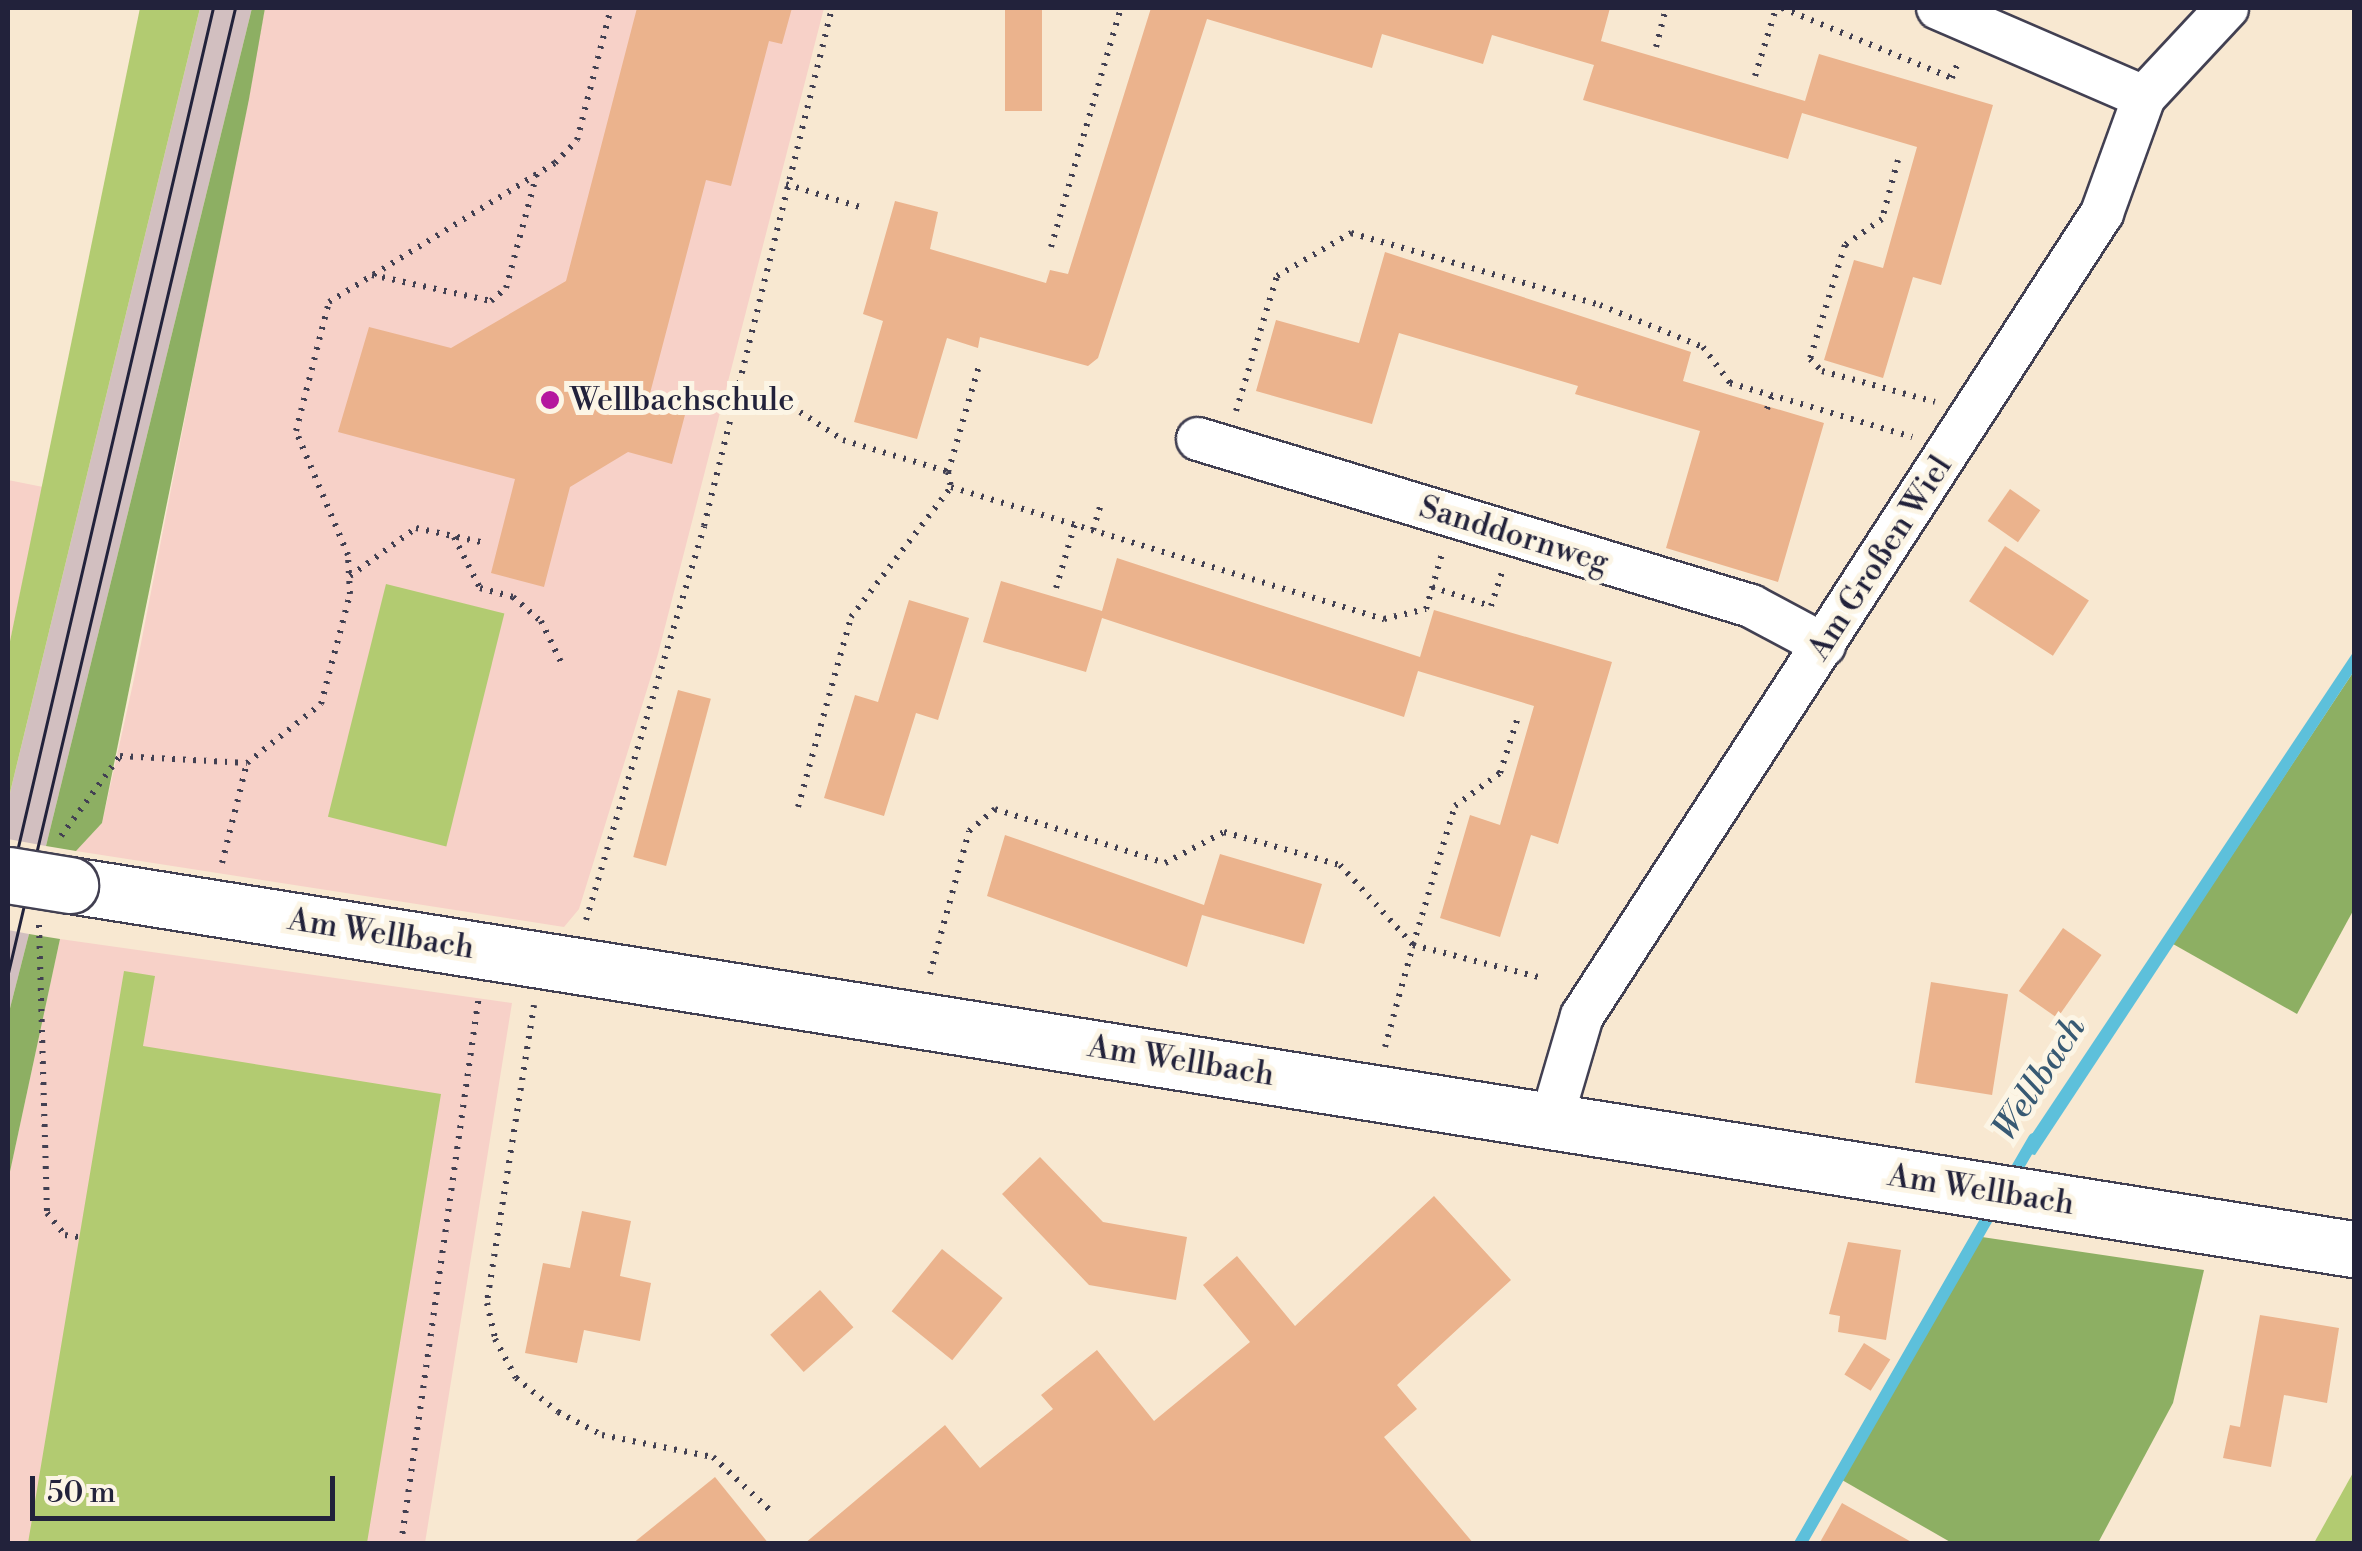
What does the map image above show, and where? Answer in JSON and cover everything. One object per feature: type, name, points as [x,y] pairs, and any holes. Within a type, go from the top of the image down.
[{"type":"main road","name":"Am Wellbach","points":[[8,875],[62,866],[215,908],[2354,1249]]},
{"type":"street","points":[[1938,8],[2144,97]]},
{"type":"street","name":"Am Großen Wiel","points":[[1551,1121],[1582,1016],[2102,213],[2144,97],[2227,8]]},
{"type":"street","name":"Sanddornweg","points":[[1211,443],[1751,606],[1824,644]]},
{"type":"path","points":[[215,908],[248,763],[321,704],[349,576],[296,431],[296,410],[329,302],[537,173],[577,140],[611,8]]},
{"type":"path","points":[[772,1512],[713,1457],[602,1435],[558,1412],[516,1378],[495,1339],[487,1303],[556,962],[704,526],[832,8]]},
{"type":"path","points":[[1051,246],[1121,8]]},
{"type":"path","points":[[1656,47],[1666,8]]},
{"type":"path","points":[[1755,76],[1779,8],[1952,78],[1964,50]]},
{"type":"path","points":[[1898,160],[1882,220],[1845,245],[1810,360],[1822,371],[1936,402]]},
{"type":"path","points":[[371,274],[491,301],[506,288],[537,173]]},
{"type":"path","points":[[786,184],[860,207]]},
{"type":"path","points":[[1211,443],[1277,276],[1351,233],[1600,305],[1703,347],[1730,383],[1914,437],[1921,426]]},
{"type":"path","points":[[798,807],[851,617],[951,488],[948,472],[980,366]]},
{"type":"path","points":[[1928,414],[1946,386]]},
{"type":"path","points":[[1767,409],[1772,395]]},
{"type":"path","points":[[800,412],[844,440],[948,472]]},
{"type":"path","points":[[951,488],[1384,619],[1426,609],[1453,517]]},
{"type":"path","points":[[1093,530],[1102,501]]},
{"type":"path","points":[[1056,588],[1075,524]]},
{"type":"path","points":[[349,576],[416,528],[481,542]]},
{"type":"path","points":[[1432,588],[1491,606],[1514,535]]},
{"type":"path","points":[[454,536],[480,588],[513,596],[541,620],[562,664]]},
{"type":"path","points":[[1385,1047],[1455,806],[1500,773],[1518,717]]},
{"type":"path","points":[[62,866],[120,756],[248,763]]},
{"type":"path","points":[[918,1018],[968,831],[995,809],[1166,863],[1224,832],[1340,865],[1413,946],[1539,977]]},
{"type":"path","points":[[38,935],[51,1138],[47,1213],[64,1235],[85,1238]]},
{"type":"path","points":[[401,1544],[485,950]]},
{"type":"shaded area","points":[[200,8],[252,8],[46,846],[8,839],[8,801]]},
{"type":"shaded area","points":[[265,8],[824,8],[658,654],[579,909],[564,927],[76,851],[102,823],[134,679]]},
{"type":"shaded area","points":[[8,480],[43,487],[8,651]]},
{"type":"shaded area","points":[[8,930],[29,934],[8,1016]]},
{"type":"shaded area","points":[[60,939],[512,1003],[425,1543],[8,1544],[8,1181]]},
{"type":"green space","points":[[140,8],[200,8],[8,801],[8,651]]},
{"type":"green space","points":[[252,8],[265,8],[249,99],[102,823],[76,851],[46,846]]},
{"type":"green space","points":[[386,584],[504,614],[446,846],[328,817]]},
{"type":"green space","points":[[2354,671],[2354,909],[2297,1014],[2173,944]]},
{"type":"green space","points":[[29,934],[60,939],[8,1181],[8,1016]]},
{"type":"green space","points":[[124,971],[155,976],[143,1046],[441,1094],[367,1543],[28,1543]]},
{"type":"green space","points":[[1982,1237],[2204,1270],[2173,1403],[2098,1543],[1952,1543],[1842,1480]]},
{"type":"green space","points":[[2354,1471],[2354,1543],[2314,1543]]},
{"type":"water","points":[[2354,651],[2354,671],[2035,1155],[2020,1152]]},
{"type":"building","points":[[637,8],[792,8],[782,44],[769,41],[731,186],[706,180],[648,401],[686,411],[672,464],[628,452],[570,487],[544,587],[491,573],[515,479],[338,432],[369,327],[451,348],[566,281]]},
{"type":"building","points":[[1005,8],[1042,8],[1042,111],[1005,111]]},
{"type":"building","points":[[1151,8],[1610,8],[1601,41],[1805,101],[1819,54],[1993,105],[1941,285],[1913,277],[1883,378],[1824,360],[1854,260],[1883,268],[1917,147],[1802,113],[1788,159],[1583,100],[1594,65],[1492,35],[1483,64],[1382,34],[1372,68],[1207,19],[1098,358],[1088,366],[980,337],[978,348],[947,338],[917,439],[854,422],[883,321],[863,314],[895,201],[938,212],[930,249],[1046,283],[1050,270],[1068,274]]},
{"type":"building","points":[[1385,252],[1691,352],[1683,381],[1824,423],[1778,582],[1666,548],[1700,431],[1575,394],[1578,386],[1399,333],[1372,424],[1256,391],[1276,320],[1359,343]]},
{"type":"building","points":[[2010,489],[2040,510],[2018,542],[1988,521]]},
{"type":"building","points":[[2005,546],[2089,600],[2053,656],[1969,601]]},
{"type":"building","points":[[1117,558],[1420,657],[1434,610],[1612,662],[1558,844],[1531,835],[1500,937],[1440,918],[1470,815],[1500,825],[1534,706],[1418,671],[1404,717],[1102,618],[1086,672],[983,642],[1001,581],[1102,611]]},
{"type":"building","points":[[909,600],[969,618],[938,720],[916,713],[884,816],[824,798],[855,695],[878,702]]},
{"type":"building","points":[[678,690],[711,699],[666,866],[633,857]]},
{"type":"building","points":[[1005,835],[1204,905],[1220,854],[1322,884],[1304,944],[1202,915],[1187,967],[987,896]]},
{"type":"building","points":[[2063,928],[2102,955],[2057,1018],[2019,991]]},
{"type":"building","points":[[1931,982],[2008,994],[1992,1095],[1915,1083]]},
{"type":"building","points":[[1040,1157],[1103,1222],[1187,1237],[1176,1300],[1089,1285],[1002,1194]]},
{"type":"building","points":[[1434,1196],[1511,1280],[1397,1385],[1417,1409],[1384,1437],[1474,1544],[804,1544],[945,1425],[980,1468],[1053,1409],[1041,1395],[1097,1350],[1154,1421],[1250,1342],[1203,1285],[1237,1256],[1295,1326]]},
{"type":"building","points":[[582,1211],[631,1221],[620,1276],[651,1283],[640,1341],[584,1330],[577,1363],[525,1353],[543,1263],[570,1268]]},
{"type":"building","points":[[1848,1242],[1901,1250],[1886,1340],[1838,1332],[1840,1316],[1829,1314]]},
{"type":"building","points":[[942,1249],[1003,1298],[952,1360],[892,1311]]},
{"type":"building","points":[[820,1290],[853,1327],[804,1372],[770,1335]]},
{"type":"building","points":[[2260,1315],[2339,1328],[2327,1403],[2284,1395],[2271,1467],[2223,1458],[2230,1425],[2240,1427]]},
{"type":"building","points":[[1864,1343],[1890,1359],[1871,1391],[1844,1374]]},
{"type":"building","points":[[715,1477],[769,1544],[632,1544]]},
{"type":"building","points":[[1842,1503],[1915,1544],[1819,1544]]},
{"type":"waterway","name":"Wellbach","points":[[2009,1182],[2034,1139]]},
{"type":"waterway","name":"Wellbach","points":[[1800,1544],[1996,1203]]},
{"type":"tram line","points":[[8,890],[213,8]]},
{"type":"tram line","points":[[8,973],[235,8]]},
{"type":"place","name":"Wellbachschule","points":[[550,400]]}]
